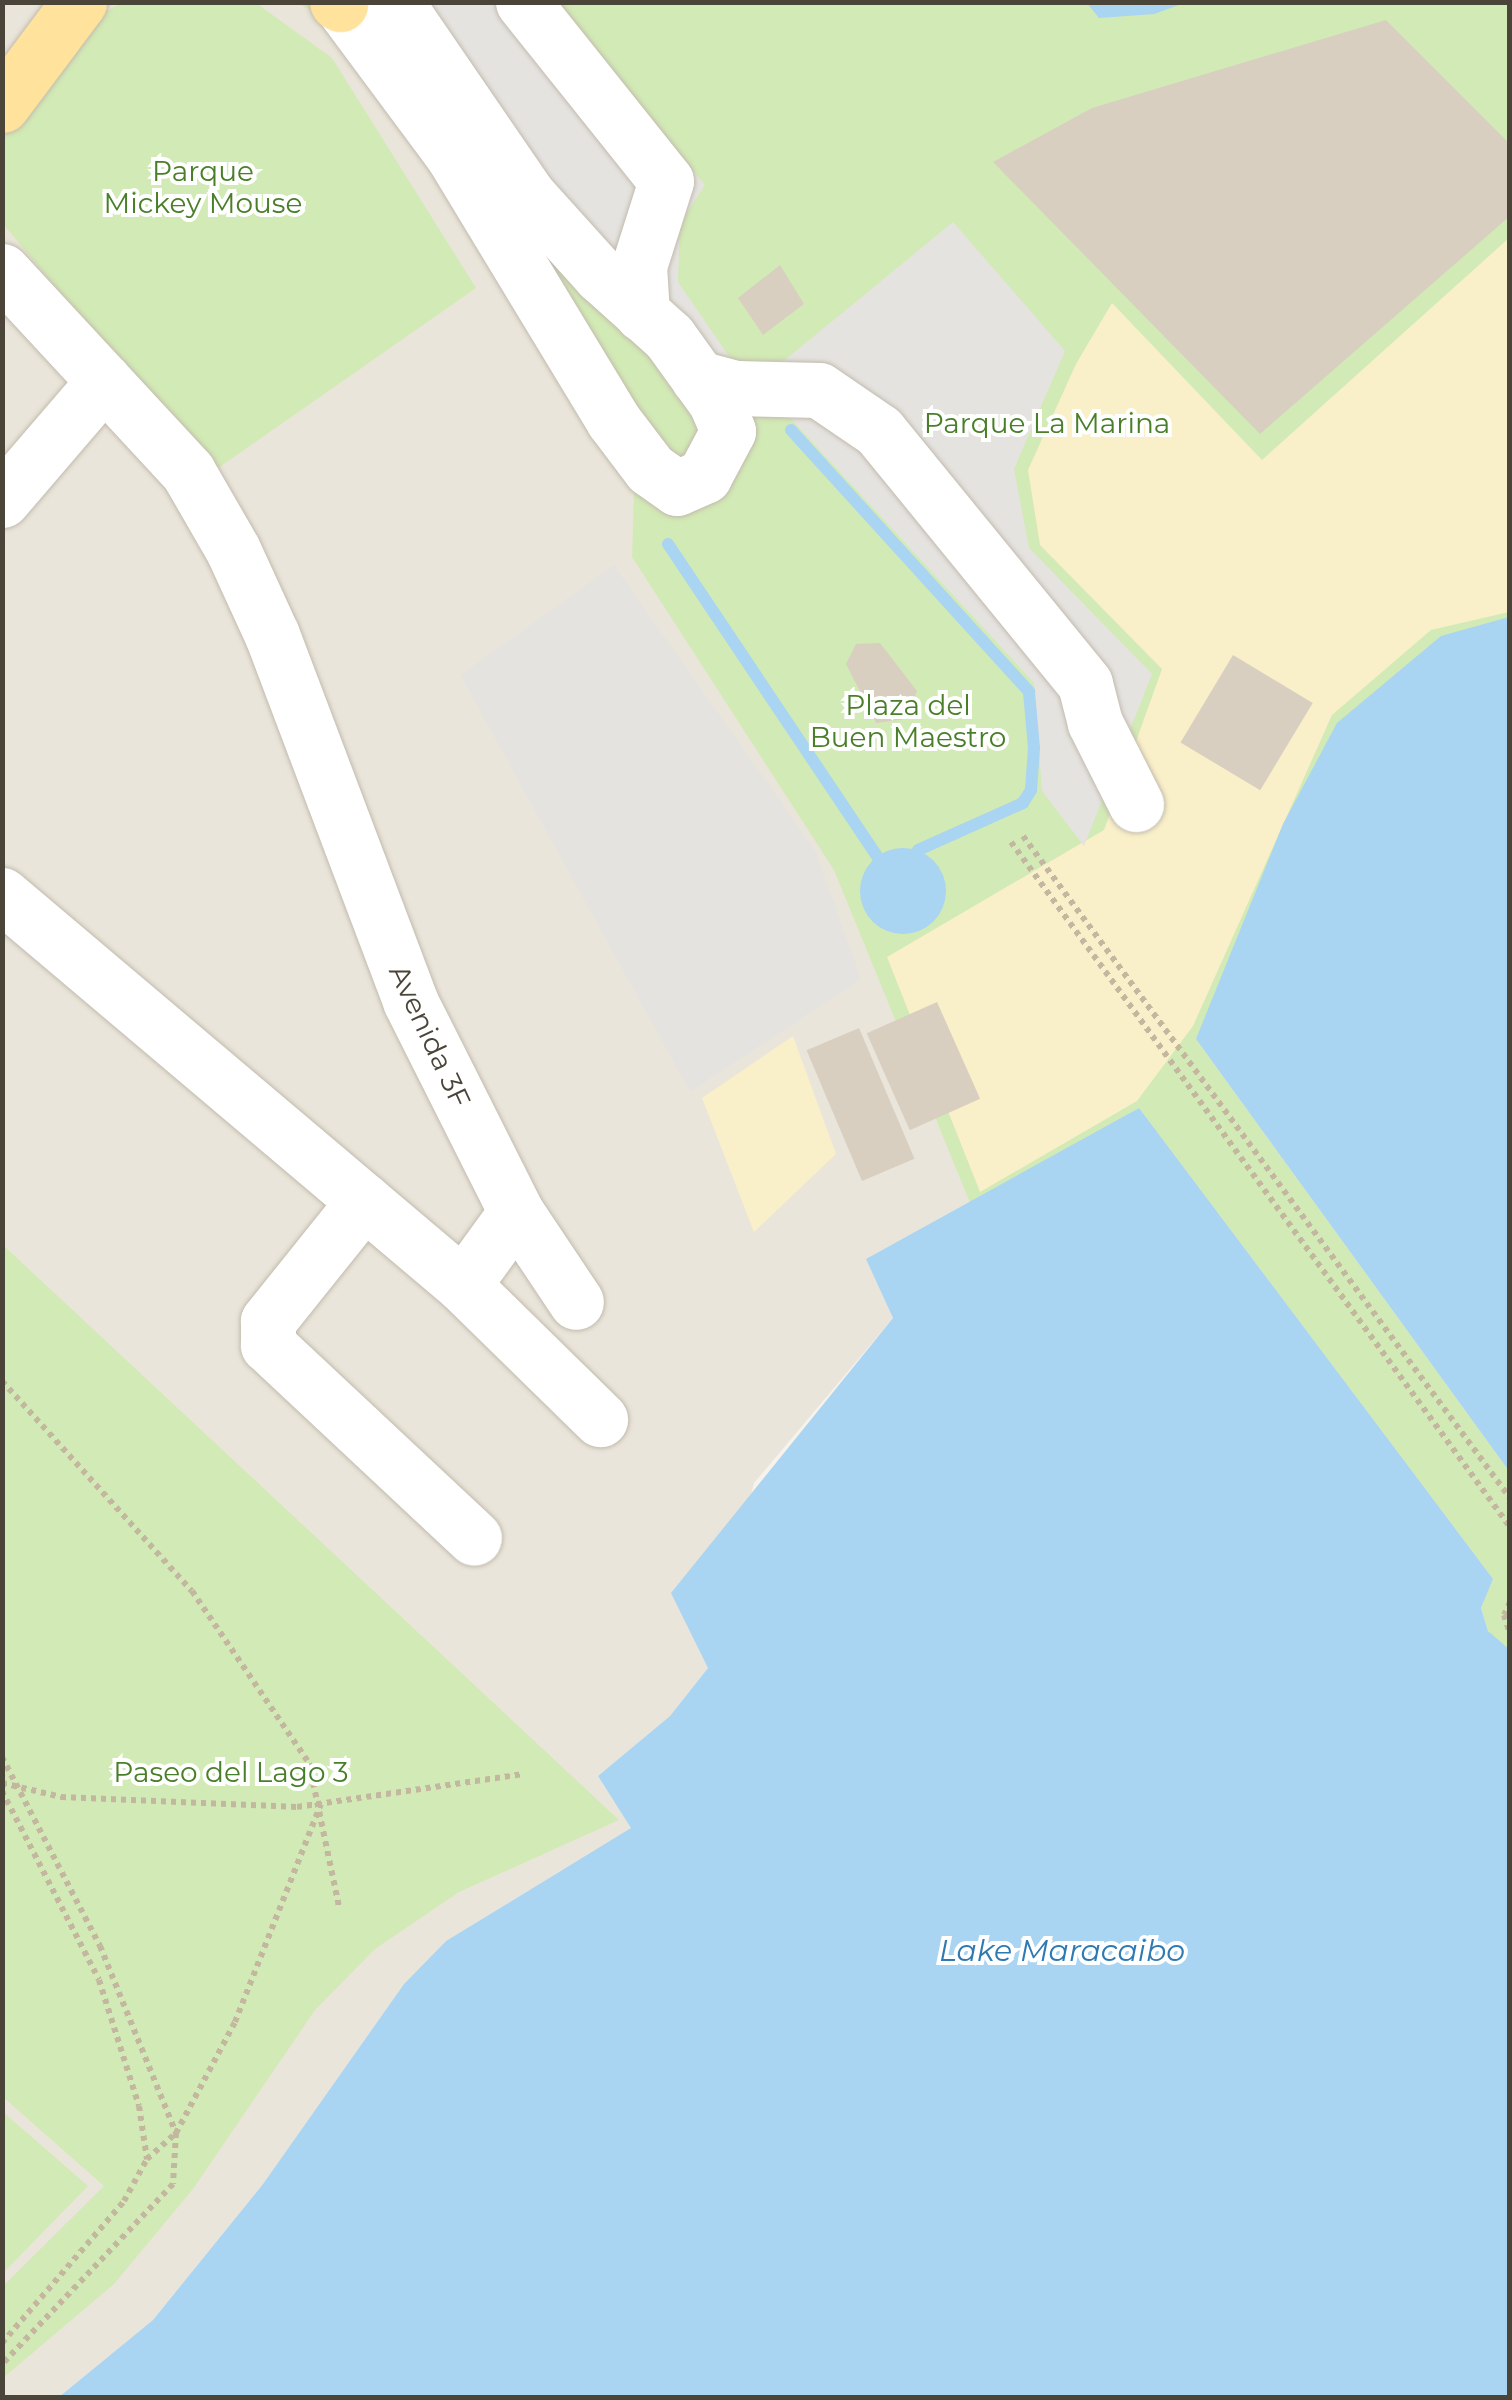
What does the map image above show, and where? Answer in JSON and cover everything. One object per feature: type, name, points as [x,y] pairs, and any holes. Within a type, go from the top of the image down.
[{"type":"main road","points":[[2,70],[48,2]]},
{"type":"main road","points":[[2,105],[79,2]]},
{"type":"street","points":[[338,3],[452,154],[613,420],[650,469],[677,488],[704,476],[728,430],[698,378],[528,195],[396,2]]},
{"type":"street","points":[[523,2],[666,181],[639,266],[642,314]]},
{"type":"street","name":"Avenida 3F","points":[[2,271],[188,472],[232,550],[272,635],[410,1001],[516,1212],[576,1302]]},
{"type":"street","points":[[698,378],[735,388],[820,390],[878,430],[1085,684],[1096,723],[1136,804]]},
{"type":"street","points":[[2,500],[104,381]]},
{"type":"street","points":[[2,895],[463,1285],[600,1419]]},
{"type":"street","points":[[364,1201],[268,1322],[268,1345],[474,1538]]},
{"type":"street","points":[[463,1285],[516,1212]]},
{"type":"path","points":[[1023,836],[1510,1498]]},
{"type":"path","points":[[1011,842],[1510,1527]]},
{"type":"path","points":[[2,1381],[192,1591],[309,1763],[321,1804],[339,1906]]},
{"type":"path","points":[[1510,1602],[1510,1634]]},
{"type":"path","points":[[2,1757],[100,1946],[176,2133],[174,2184],[2,2364]]},
{"type":"path","points":[[2,1782],[61,1797],[191,1807],[321,1804],[522,1774]]},
{"type":"path","points":[[2,1791],[98,1980],[140,2106],[147,2159]]},
{"type":"path","points":[[2,2343],[93,2241],[147,2159],[176,2133],[235,2022],[321,1804]]},
{"type":"shaded area","points":[[3,3],[1509,3],[1509,617],[1196,1039],[1509,1471],[1509,1650],[1443,1517],[1138,1108],[867,1259],[893,1318],[754,1483],[708,1668],[670,1716],[598,1776],[632,1828],[446,1941],[404,1984],[263,2184],[153,2320],[59,2397],[3,2398]]},
{"type":"shaded area","points":[[411,3],[559,3],[705,185],[680,223],[678,282],[737,368],[774,369],[953,222],[1065,351],[1014,469],[1029,548],[1152,674],[1084,846],[1042,791],[1034,683],[781,408],[735,424]]},
{"type":"shaded area","points":[[614,565],[816,852],[861,979],[690,1092],[460,675]]},
{"type":"green space","name":"Parque Mickey Mouse","points":[[121,3],[256,3],[332,58],[476,288],[211,473],[3,224],[2,133],[92,19]]},
{"type":"green space","name":"Parque La Marina","points":[[297,3],[1509,3],[1509,624],[1441,636],[1196,1039],[1509,1471],[1509,1651],[1488,1631],[1481,1608],[1493,1579],[1139,1108],[971,1205],[834,870],[632,557],[634,492],[530,310],[340,26]]},
{"type":"green space","name":"Paseo del Lago 3","points":[[3,1245],[619,1820],[459,1892],[375,1949],[315,2010],[193,2189],[114,2284],[3,2378],[3,2286],[104,2186],[3,2097]]},
{"type":"green space","points":[[3,2112],[88,2186],[3,2273]]},
{"type":"sand","points":[[1509,238],[1509,612],[1431,630],[1332,715],[1193,1026],[1137,1101],[980,1192],[887,957],[1104,830],[1162,669],[1040,545],[1028,470],[1076,364],[1112,303],[1262,460]]},
{"type":"sand","points":[[793,1036],[836,1154],[754,1232],[702,1098]]},
{"type":"water","points":[[1087,3],[1184,3],[1154,14],[1099,18]]},
{"type":"water","points":[[1510,617],[1509,1471],[1196,1039],[1283,824],[1337,723],[1441,636]]},
{"type":"water","points":[[903,848],[927,855],[939,867],[946,891],[939,915],[927,927],[903,934],[879,927],[867,915],[860,891],[867,867],[879,855]]},
{"type":"water","name":"Lake Maracaibo","points":[[1139,1108],[1493,1579],[1481,1608],[1488,1631],[1510,1650],[1509,2397],[59,2397],[153,2320],[263,2184],[404,1984],[446,1941],[631,1828],[598,1776],[670,1716],[708,1668],[671,1593],[893,1318],[866,1259]]},
{"type":"building","points":[[1386,20],[1510,144],[1510,216],[1260,434],[993,162],[1092,108]]},
{"type":"building","points":[[780,265],[804,304],[763,335],[738,298]]},
{"type":"building","points":[[880,643],[917,691],[906,719],[876,723],[846,664],[856,644]]},
{"type":"building","points":[[1233,655],[1313,703],[1260,790],[1180,742]]},
{"type":"building","points":[[937,1002],[980,1099],[910,1130],[867,1033]]},
{"type":"building","points":[[859,1028],[914,1159],[862,1181],[807,1050]]},
{"type":"waterway","points":[[791,430],[1029,692],[1034,748],[1031,790],[1023,803],[918,850]]},
{"type":"waterway","points":[[668,544],[877,856]]},
{"type":"park label","name":"Plaza del Buen Maestro","points":[[908,721]]}]
